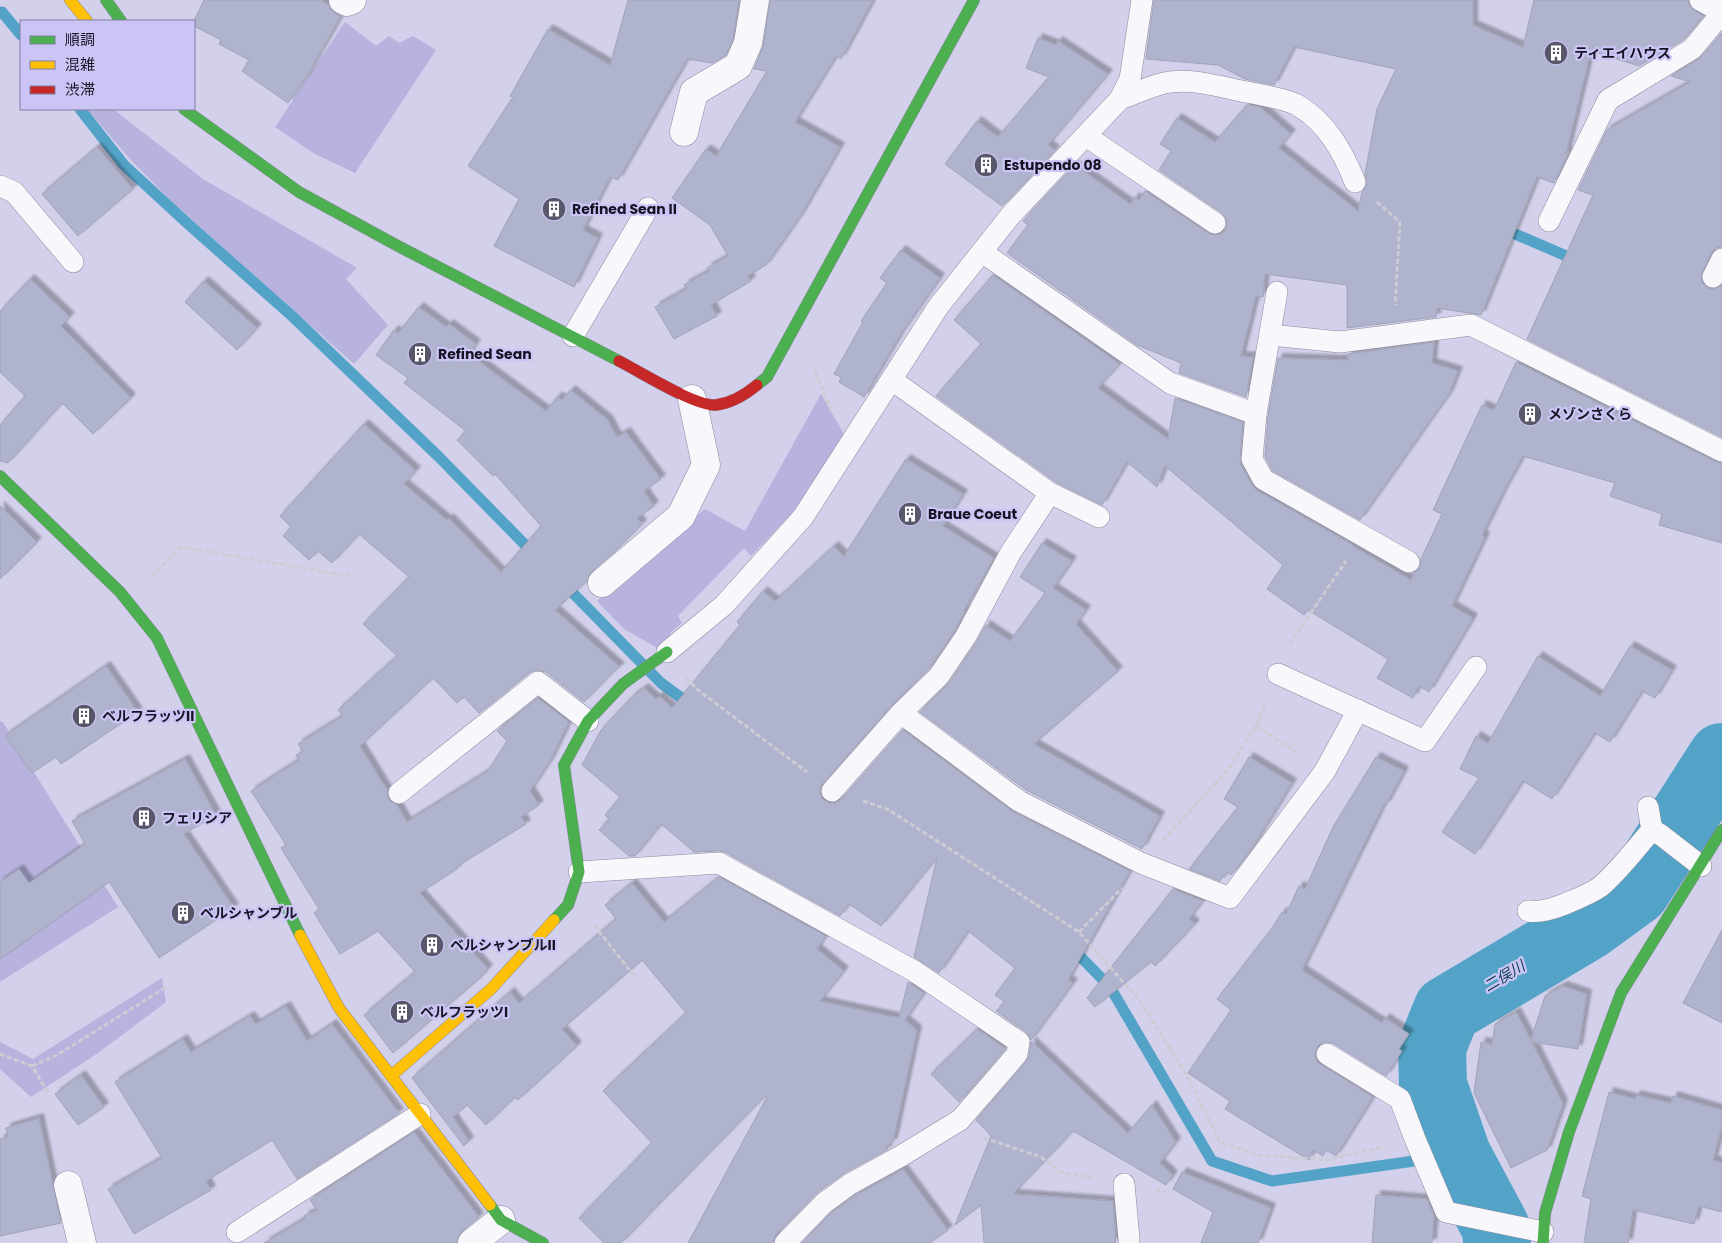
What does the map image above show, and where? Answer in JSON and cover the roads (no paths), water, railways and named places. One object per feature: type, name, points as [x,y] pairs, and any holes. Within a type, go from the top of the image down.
[{"type":"street","points":[[70,0],[86,20]]},
{"type":"street","points":[[106,0],[120,20]]},
{"type":"street","points":[[343,0],[347,2],[352,0]]},
{"type":"street","points":[[684,132],[694,92],[738,66],[748,43],[755,0]]},
{"type":"street","points":[[185,110],[202,124],[299,192],[398,246],[692,399],[714,405],[743,397],[767,377],[974,0]]},
{"type":"street","points":[[191,110],[202,124]]},
{"type":"street","points":[[602,583],[681,516],[706,465],[692,399]]},
{"type":"street","points":[[0,476],[127,600],[157,638],[307,949],[339,1008],[501,1220],[543,1243]]},
{"type":"street","points":[[391,1076],[491,989],[568,905],[579,872],[564,765],[588,721],[623,684],[670,650]]},
{"type":"street","points":[[1538,1234],[1569,1132],[1621,993],[1696,862],[1722,830]]},
{"type":"street","points":[[68,1185],[82,1243]]},
{"type":"street","points":[[472,1243],[501,1220]]},
{"type":"lane","points":[[670,650],[724,605],[803,517],[938,307],[1010,216],[1120,99],[1130,79],[1142,0]]},
{"type":"lane","points":[[1549,221],[1608,100],[1692,49],[1722,13],[1700,0]]},
{"type":"lane","points":[[1120,99],[1164,83],[1186,81],[1227,88],[1298,105],[1318,121],[1331,136],[1346,159],[1355,182]]},
{"type":"lane","points":[[1086,136],[1215,223]]},
{"type":"lane","points":[[0,186],[14,192],[73,262]]},
{"type":"lane","points":[[573,336],[648,208]]},
{"type":"lane","points":[[982,252],[1170,383],[1256,414]]},
{"type":"lane","points":[[1276,292],[1256,414],[1252,459],[1263,479],[1409,562]]},
{"type":"lane","points":[[1270,335],[1340,342],[1470,325],[1722,451]]},
{"type":"lane","points":[[892,380],[1050,493],[1099,517]]},
{"type":"lane","points":[[832,791],[901,713],[939,676],[966,636],[1011,552],[1050,493]]},
{"type":"lane","points":[[1278,674],[1425,741],[1476,667]]},
{"type":"lane","points":[[399,793],[538,682],[588,721]]},
{"type":"lane","points":[[901,713],[1019,801],[1141,863],[1230,898],[1325,771],[1358,710]]},
{"type":"lane","points":[[1648,807],[1656,833],[1696,862]]},
{"type":"lane","points":[[1528,911],[1537,912],[1554,909],[1599,887],[1656,833]]},
{"type":"lane","points":[[579,872],[720,862],[914,971],[1019,1042],[1017,1054],[960,1120],[902,1156],[850,1184],[824,1203],[785,1243]]},
{"type":"lane","points":[[1327,1054],[1400,1099],[1446,1212],[1538,1234]]},
{"type":"lane","points":[[237,1232],[420,1114]]},
{"type":"lane","points":[[1124,1184],[1129,1239]]},
{"type":"waterway","points":[[2,12],[20,34]]},
{"type":"waterway","points":[[81,110],[124,165],[292,316],[438,456],[535,555]]},
{"type":"waterway","points":[[1501,228],[1578,261]]},
{"type":"waterway","points":[[564,584],[661,683],[691,705]]},
{"type":"waterway","name":"二俣川","points":[[1497,1243],[1496,1228],[1457,1155],[1433,1085],[1432,1047],[1447,1010],[1588,926],[1636,891],[1722,757]]},
{"type":"waterway","points":[[1071,947],[1110,987],[1212,1161],[1272,1181],[1457,1155]]},
{"type":"place","name":"ティエイハウス","points":[[1556,53]]},
{"type":"place","name":"Estupendo 08","points":[[986,165]]},
{"type":"place","name":"Refined Sean II","points":[[554,209]]},
{"type":"place","name":"Refined Sean","points":[[420,354]]},
{"type":"place","name":"メゾンさくら","points":[[1530,414]]},
{"type":"place","name":"Braue Coeut","points":[[910,514]]},
{"type":"place","name":"ベルフラッツII","points":[[84,716]]},
{"type":"place","name":"フェリシア","points":[[144,818]]},
{"type":"place","name":"ベルシャンブル","points":[[183,913]]},
{"type":"place","name":"ベルシャンブルII","points":[[432,945]]},
{"type":"place","name":"ベルフラッツI","points":[[402,1012]]}]
